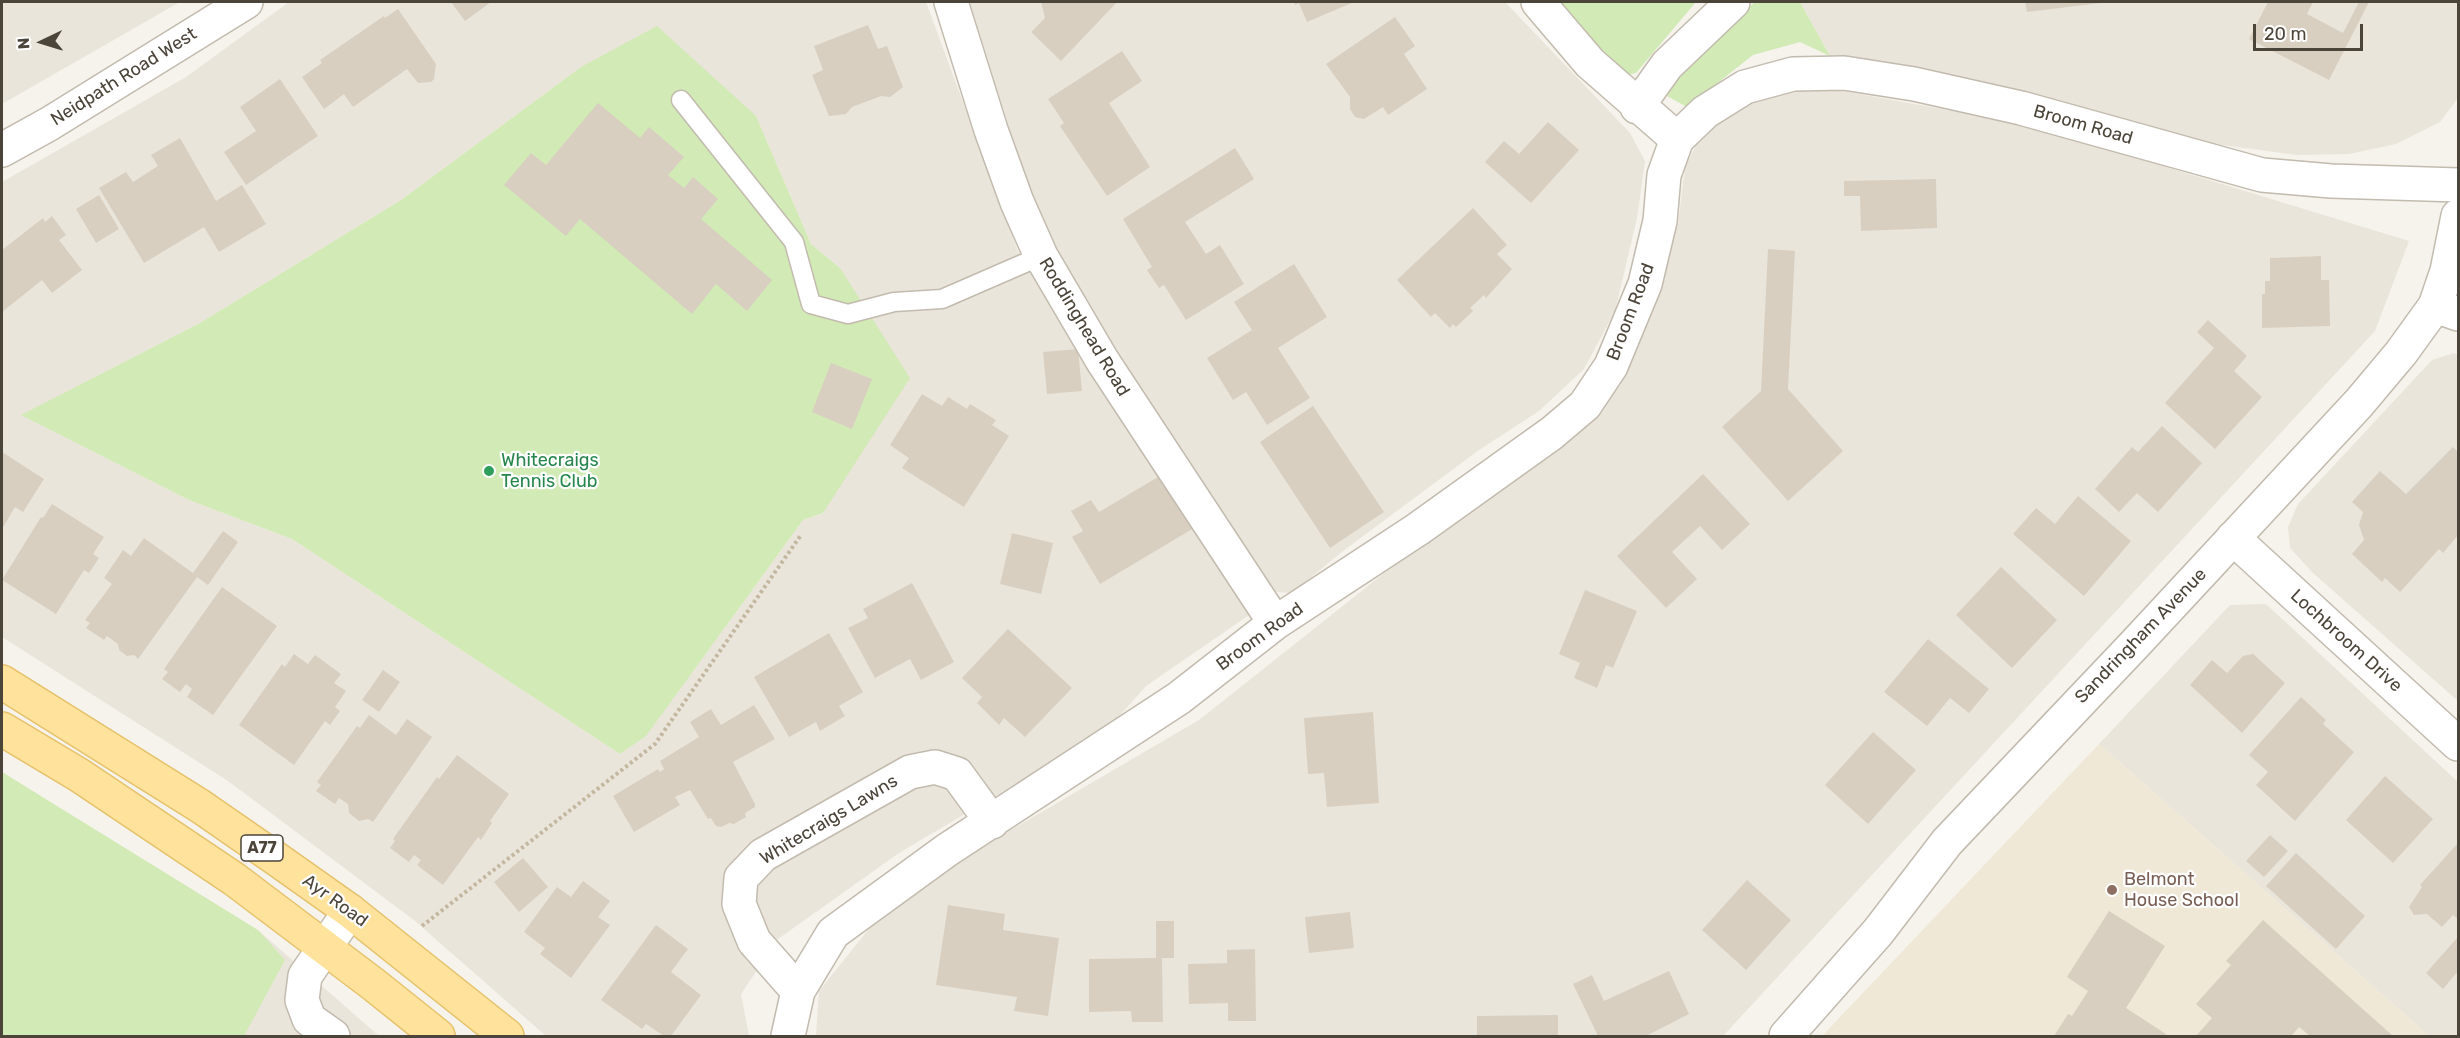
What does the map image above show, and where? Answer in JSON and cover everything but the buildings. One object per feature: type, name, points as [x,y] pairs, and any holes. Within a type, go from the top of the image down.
[{"type":"main road","name":"Ayr Road","points":[[2,682],[183,795],[350,911],[507,1036]]},
{"type":"main road","name":"A77","points":[[2,729],[79,775],[234,879],[438,1036]]},
{"type":"main road","points":[[162,831],[183,795]]},
{"type":"street","name":"Neidpath Road West","points":[[2,150],[50,124],[246,2]]},
{"type":"street","name":"Roddinghead Road","points":[[951,2],[991,130],[1017,202],[1041,256],[1102,360],[1275,623]]},
{"type":"street","points":[[1538,2],[1590,63],[1677,139]]},
{"type":"street","points":[[1637,106],[1667,65],[1733,2]]},
{"type":"street","name":"Broom Road","points":[[788,1036],[798,991],[833,933],[885,893],[1179,698],[1275,623],[1418,529],[1552,433],[1585,405],[1611,366],[1646,284],[1660,222],[1664,175],[1677,139],[1705,112],[1745,87],[1792,74],[1844,73],[1914,84],[2020,108],[2262,175],[2331,181],[2458,185]]},
{"type":"street","name":"Sandringham Avenue","points":[[1786,1036],[1878,932],[1947,842],[2359,403],[2401,353],[2447,310],[2447,271],[2458,216]]},
{"type":"street","name":"Lochbroom Drive","points":[[2233,538],[2458,744]]},
{"type":"street","name":"Whitecraigs Lawns","points":[[798,991],[754,941],[739,904],[741,878],[764,855],[910,772],[935,767],[957,774],[992,822]]},
{"type":"street","points":[[333,1036],[309,1019],[302,999],[305,976],[350,911]]},
{"type":"lane","points":[[681,100],[794,242],[811,304],[848,314],[894,302],[942,299],[1041,256]]},
{"type":"path","points":[[396,947],[655,744],[801,535]]},
{"type":"shaded area","points":[[2,2],[180,2],[2,104]]},
{"type":"shaded area","points":[[289,2],[926,2],[1017,249],[1252,613],[1146,686],[1107,730],[899,853],[778,939],[741,994],[749,1036],[546,1036],[415,921],[228,781],[2,637],[2,182],[186,77]],"holes":[[[581,67],[756,116],[811,244],[840,268],[824,513],[803,520],[646,735],[620,754],[292,539],[189,500],[22,415],[200,323],[401,200]]]},
{"type":"shaded area","points":[[970,2],[1505,2],[1630,133],[1645,161],[1637,218],[1615,311],[1584,369],[1539,411],[1479,450],[1343,551],[1292,593],[1276,592],[1056,257],[1017,153]]},
{"type":"shaded area","points":[[1800,2],[2458,2],[2458,98],[2440,122],[2396,144],[2349,154],[2297,155],[2192,141],[2066,103],[1830,56]]},
{"type":"shaded area","points":[[1820,87],[2025,124],[2409,241],[2375,331],[1723,1036],[816,1036],[819,991],[893,899],[1199,720],[1620,386],[1678,225],[1685,167],[1703,131],[1760,99]]},
{"type":"shaded area","points":[[2454,353],[2458,355],[2458,701],[2313,573],[2290,548],[2288,527],[2298,504],[2432,360]]},
{"type":"shaded area","points":[[2266,604],[2458,782],[2458,1036],[2429,1036],[2099,744],[2230,605]]},
{"type":"shaded area","name":"Belmont House School","points":[[2099,744],[2429,1036],[1822,1036]]},
{"type":"shaded area","points":[[258,930],[379,1036],[212,1036]]},
{"type":"green space","points":[[1561,2],[1696,2],[1636,73],[1622,76],[1605,60]]},
{"type":"green space","points":[[1755,2],[1800,2],[1830,56],[1800,42],[1753,55],[1687,107],[1667,96],[1684,64]]},
{"type":"green space","points":[[657,26],[756,116],[811,244],[840,268],[910,378],[823,513],[803,520],[646,736],[620,754],[292,539],[189,500],[21,415],[200,323],[401,200],[581,67]]},
{"type":"green space","points":[[2,772],[258,930],[285,960],[244,1036],[2,1036]]},
{"type":"place","name":"Whitecraigs Tennis Club","points":[[489,471]]},
{"type":"place","name":"Belmont House School","points":[[2112,890]]}]
